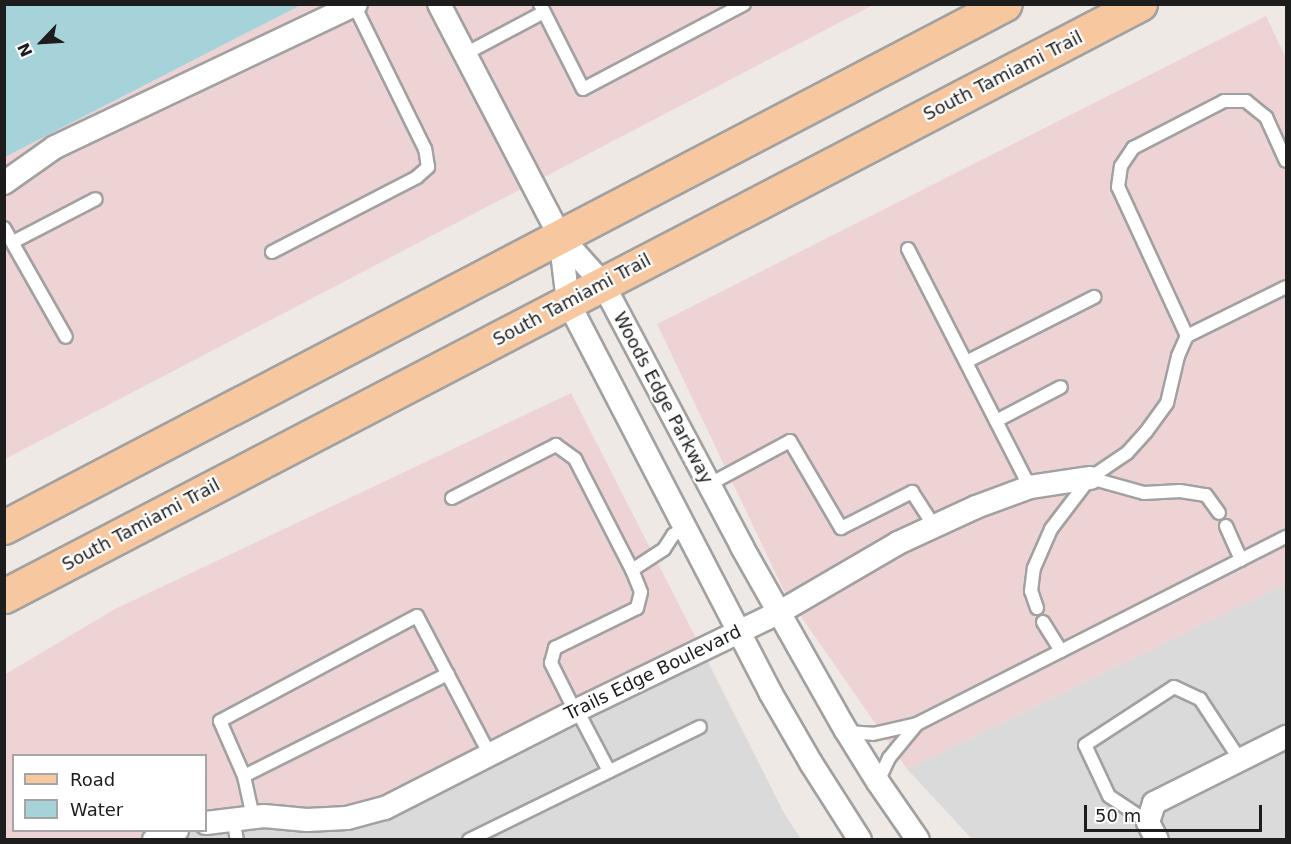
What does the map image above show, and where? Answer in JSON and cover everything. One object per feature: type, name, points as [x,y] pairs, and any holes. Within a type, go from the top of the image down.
[{"type":"main road","points":[[4,527],[1005,4]]},
{"type":"main road","name":"South Tamiami Trail","points":[[4,596],[1140,4]]},
{"type":"street","points":[[439,4],[560,237],[568,302],[685,528],[811,763],[860,840]]},
{"type":"street","points":[[4,183],[55,147],[355,5]]},
{"type":"street","name":"Woods Edge Parkway","points":[[560,237],[603,284],[708,485],[847,732],[918,840]]},
{"type":"street","name":"Trails Edge Boulevard","points":[[207,824],[241,825],[357,816],[385,808],[576,710],[780,612],[898,543],[934,526],[1030,487],[1090,478]]},
{"type":"street","points":[[1153,831],[1154,803],[1287,737]]},
{"type":"street","points":[[154,840],[174,832]]},
{"type":"lane","points":[[465,54],[542,8],[583,89],[744,4]]},
{"type":"lane","points":[[272,252],[417,177],[428,167],[425,149],[355,5]]},
{"type":"lane","points":[[1187,336],[1118,188],[1121,166],[1133,148],[1224,101],[1246,101],[1266,117],[1287,161]]},
{"type":"lane","points":[[13,242],[96,199]]},
{"type":"lane","points":[[4,228],[66,337]]},
{"type":"lane","points":[[908,249],[1030,487]]},
{"type":"lane","points":[[1037,608],[1031,591],[1034,568],[1051,529],[1090,478],[1127,453],[1167,403],[1178,356],[1187,336],[1287,287]]},
{"type":"lane","points":[[966,362],[1094,297]]},
{"type":"lane","points":[[996,421],[1061,387]]},
{"type":"lane","points":[[708,485],[790,441],[841,528],[912,492],[934,526]]},
{"type":"lane","points":[[452,498],[556,445],[575,459],[641,592],[637,608],[555,648],[551,663],[609,771]]},
{"type":"lane","points":[[1090,478],[1144,493],[1180,491],[1206,495],[1219,513]]},
{"type":"lane","points":[[1226,526],[1241,560]]},
{"type":"lane","points":[[632,570],[664,549],[673,535],[685,528]]},
{"type":"lane","points":[[847,732],[873,734],[917,724],[1287,537]]},
{"type":"lane","points":[[241,825],[244,776],[220,721],[417,616],[490,755]]},
{"type":"lane","points":[[1043,622],[1061,651]]},
{"type":"lane","points":[[244,776],[448,674]]},
{"type":"lane","points":[[1153,831],[1109,796],[1085,746],[1174,687],[1200,699],[1239,760]]},
{"type":"lane","points":[[878,782],[889,758],[917,724]]},
{"type":"lane","points":[[469,840],[700,727]]},
{"type":"shaded area","points":[[301,5],[873,5],[5,459],[5,157]]},
{"type":"shaded area","points":[[1266,16],[1286,58],[1286,584],[907,769],[786,595],[657,324]]},
{"type":"shaded area","points":[[571,393],[696,638],[497,743],[386,806],[294,819],[207,808],[207,754],[12,754],[12,832],[157,832],[142,839],[5,839],[4,675],[115,609]]},
{"type":"shaded area","points":[[1286,584],[1286,839],[972,839],[907,769]]},
{"type":"shaded area","points":[[696,638],[784,813],[801,839],[142,840],[157,832],[207,832],[207,808],[294,819],[496,744]]},
{"type":"water","points":[[5,4],[301,4],[301,5],[5,157]]}]
